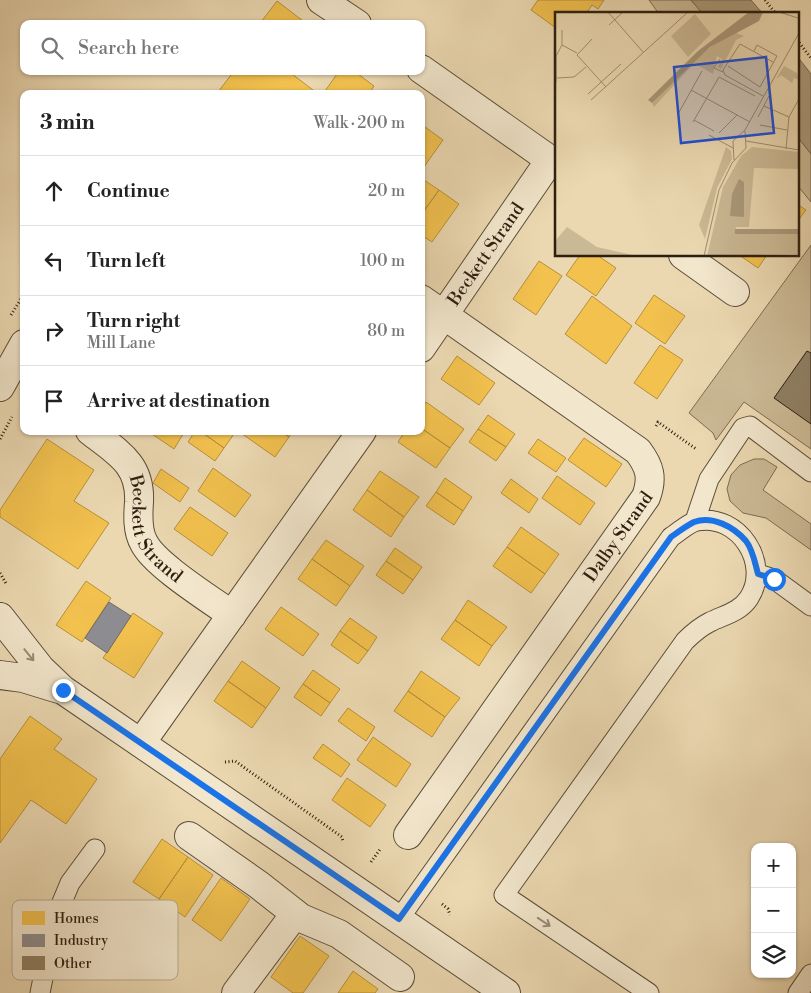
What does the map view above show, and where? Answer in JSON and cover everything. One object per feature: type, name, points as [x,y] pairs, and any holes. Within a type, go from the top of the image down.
[{"type":"street","points":[[321,0],[351,20]]},
{"type":"street","name":"Beckett Strand","points":[[425,72],[553,162],[425,342]]},
{"type":"street","points":[[683,256],[735,292]]},
{"type":"street","name":"Dalby Strand","points":[[408,835],[646,497],[650,487],[650,469],[638,451],[425,301]]},
{"type":"street","points":[[0,386],[20,351]]},
{"type":"street","name":"Beckett Strand","points":[[95,435],[126,459],[134,470],[138,488],[139,526],[145,546],[162,563],[232,615]]},
{"type":"street","points":[[141,743],[359,435]]},
{"type":"street","points":[[0,617],[40,668],[63,690],[506,993]]},
{"type":"street","points":[[0,675],[23,678],[63,690]]},
{"type":"street","points":[[189,836],[260,885],[295,914],[339,934],[400,976]]},
{"type":"street","points":[[236,993],[295,914]]},
{"type":"lane","points":[[696,521],[704,491],[743,428],[750,426],[811,472]]},
{"type":"lane","points":[[399,919],[671,537],[696,521],[719,522],[731,528],[746,541],[755,561],[758,574],[753,589],[740,608],[704,625],[685,640],[504,895],[649,993]]},
{"type":"lane","points":[[758,574],[774,579],[811,606]]},
{"type":"lane","points":[[63,900],[70,883],[95,849]]},
{"type":"lane","points":[[798,993],[811,974]]},
{"type":"lane","points":[[40,993],[43,980]]},
{"type":"path","points":[[765,0],[774,12]]},
{"type":"path","points":[[798,41],[811,58]]},
{"type":"path","points":[[638,451],[658,422],[719,464]]},
{"type":"shaded area","points":[[649,0],[691,0],[701,12],[658,12]]},
{"type":"shaded area","points":[[691,0],[751,0],[761,12],[701,12]]},
{"type":"shaded area","points":[[798,57],[811,74],[811,154],[798,137]]},
{"type":"shaded area","points":[[798,137],[811,154],[811,202],[798,186]]},
{"type":"shaded area","points":[[811,245],[811,449],[744,402],[716,440],[713,433],[689,413]]},
{"type":"shaded area","points":[[754,459],[764,459],[777,467],[763,490],[811,524],[811,550],[766,518],[743,513],[730,501],[727,489],[731,475],[740,465]]},
{"type":"building: Homes","points":[[538,0],[604,0],[598,9],[592,5],[587,12],[555,12],[555,27],[531,10]]},
{"type":"building: Homes","points":[[277,1],[302,20],[263,20]]},
{"type":"building: Homes","points":[[231,75],[293,75],[313,90],[220,90]]},
{"type":"building: Homes","points":[[336,75],[359,75],[374,86],[372,90],[326,90]]},
{"type":"building: Homes","points":[[425,127],[443,140],[425,165]]},
{"type":"building: Homes","points":[[425,181],[439,190],[425,209]]},
{"type":"building: Homes","points":[[439,190],[459,204],[432,242],[425,238],[425,209]]},
{"type":"building: Homes","points":[[798,205],[806,210],[798,221]]},
{"type":"building: Homes","points":[[579,256],[598,256],[616,268],[596,296],[566,275]]},
{"type":"building: Homes","points":[[740,256],[766,256],[758,268]]},
{"type":"building: Homes","points":[[539,261],[562,276],[536,315],[513,299]]},
{"type":"building: Homes","points":[[654,295],[685,316],[665,344],[635,323]]},
{"type":"building: Homes","points":[[592,296],[632,326],[606,364],[565,334]]},
{"type":"building: Homes","points":[[660,345],[683,360],[657,399],[634,383]]},
{"type":"building: Homes","points":[[457,356],[495,383],[479,405],[441,379]]},
{"type":"building: Homes","points":[[426,402],[464,429],[450,448],[425,431]]},
{"type":"building: Homes","points":[[488,415],[515,434],[506,447],[478,429]]},
{"type":"building: Homes","points":[[478,429],[506,447],[496,461],[469,442]]},
{"type":"building: Homes","points":[[425,431],[450,448],[436,468],[398,442],[402,435],[425,435]]},
{"type":"building: Homes","points":[[153,435],[183,435],[174,449]]},
{"type":"building: Homes","points":[[192,435],[206,435],[224,448],[215,461],[188,442]]},
{"type":"building: Homes","points":[[206,435],[233,435],[224,448]]},
{"type":"building: Homes","points":[[244,435],[286,435],[289,437],[275,457]]},
{"type":"building: Homes","points":[[584,438],[622,464],[606,487],[568,460]]},
{"type":"building: Homes","points":[[47,439],[94,470],[74,501],[109,523],[78,569],[0,517],[0,510]]},
{"type":"building: Homes","points":[[538,439],[566,458],[556,472],[528,453]]},
{"type":"building: Homes","points":[[213,468],[251,495],[235,517],[198,491]]},
{"type":"building: Homes","points":[[161,469],[189,488],[180,502],[153,483]]},
{"type":"building: Homes","points":[[380,471],[419,497],[404,517],[367,490]]},
{"type":"building: Homes","points":[[557,476],[595,503],[580,525],[542,498]]},
{"type":"building: Homes","points":[[445,478],[472,497],[463,511],[436,492]]},
{"type":"building: Homes","points":[[511,479],[538,499],[529,513],[501,493]]},
{"type":"building: Homes","points":[[367,490],[404,517],[391,537],[353,510]]},
{"type":"building: Homes","points":[[436,492],[463,511],[454,525],[426,506]]},
{"type":"building: Homes","points":[[190,507],[228,533],[212,556],[174,529]]},
{"type":"building: Homes","points":[[521,527],[559,554],[545,574],[507,547]]},
{"type":"building: Homes","points":[[326,540],[364,566],[350,586],[312,559]]},
{"type":"building: Homes","points":[[507,547],[545,574],[531,593],[493,566]]},
{"type":"building: Homes","points":[[395,548],[422,567],[413,580],[386,561]]},
{"type":"building: Homes","points":[[312,559],[350,586],[336,606],[298,579]]},
{"type":"building: Homes","points":[[386,561],[413,580],[403,594],[376,575]]},
{"type":"building: Homes","points":[[86,581],[111,598],[82,642],[56,625]]},
{"type":"building: Homes","points":[[468,600],[507,627],[492,646],[455,620]]},
{"type":"building: Homes","points":[[281,607],[319,634],[303,656],[265,629]]},
{"type":"building: Homes","points":[[133,613],[163,633],[134,678],[103,658]]},
{"type":"building: Homes","points":[[350,618],[377,637],[368,651],[340,631]]},
{"type":"building: Homes","points":[[455,620],[492,646],[479,666],[441,639]]},
{"type":"building: Homes","points":[[340,631],[368,651],[358,664],[331,645]]},
{"type":"building: Homes","points":[[242,661],[280,688],[266,708],[228,681]]},
{"type":"building: Homes","points":[[313,670],[340,689],[330,703],[303,684]]},
{"type":"building: Homes","points":[[421,671],[460,698],[445,717],[408,691]]},
{"type":"building: Homes","points":[[228,681],[266,708],[252,728],[214,701]]},
{"type":"building: Homes","points":[[303,684],[330,703],[321,716],[294,697]]},
{"type":"building: Homes","points":[[408,691],[445,717],[432,737],[394,711]]},
{"type":"building: Homes","points":[[348,708],[375,727],[366,741],[338,721]]},
{"type":"building: Homes","points":[[30,716],[62,739],[54,749],[97,779],[66,824],[31,800],[0,843],[0,759]]},
{"type":"building: Homes","points":[[373,737],[411,764],[396,787],[357,760]]},
{"type":"building: Homes","points":[[323,744],[350,764],[341,777],[313,758]]},
{"type":"building: Homes","points":[[347,778],[386,805],[370,827],[332,800]]},
{"type":"building: Homes","points":[[162,839],[188,857],[159,899],[133,882]]},
{"type":"building: Homes","points":[[188,857],[213,875],[185,917],[178,912],[178,900],[159,899]]},
{"type":"building: Homes","points":[[221,878],[250,899],[221,941],[192,920]]},
{"type":"building: Homes","points":[[300,936],[329,956],[303,993],[293,993],[271,977]]},
{"type":"building: Homes","points":[[353,971],[378,989],[375,993],[338,993]]},
{"type":"building: Industry","points":[[109,602],[131,616],[107,653],[85,638]]},
{"type":"building: Other","points":[[807,351],[811,353],[811,424],[774,398]]},
{"type":"route","points":[[63,690],[399,919],[671,537],[696,521],[719,522],[731,528],[746,541],[755,561],[758,574],[774,579]]}]
